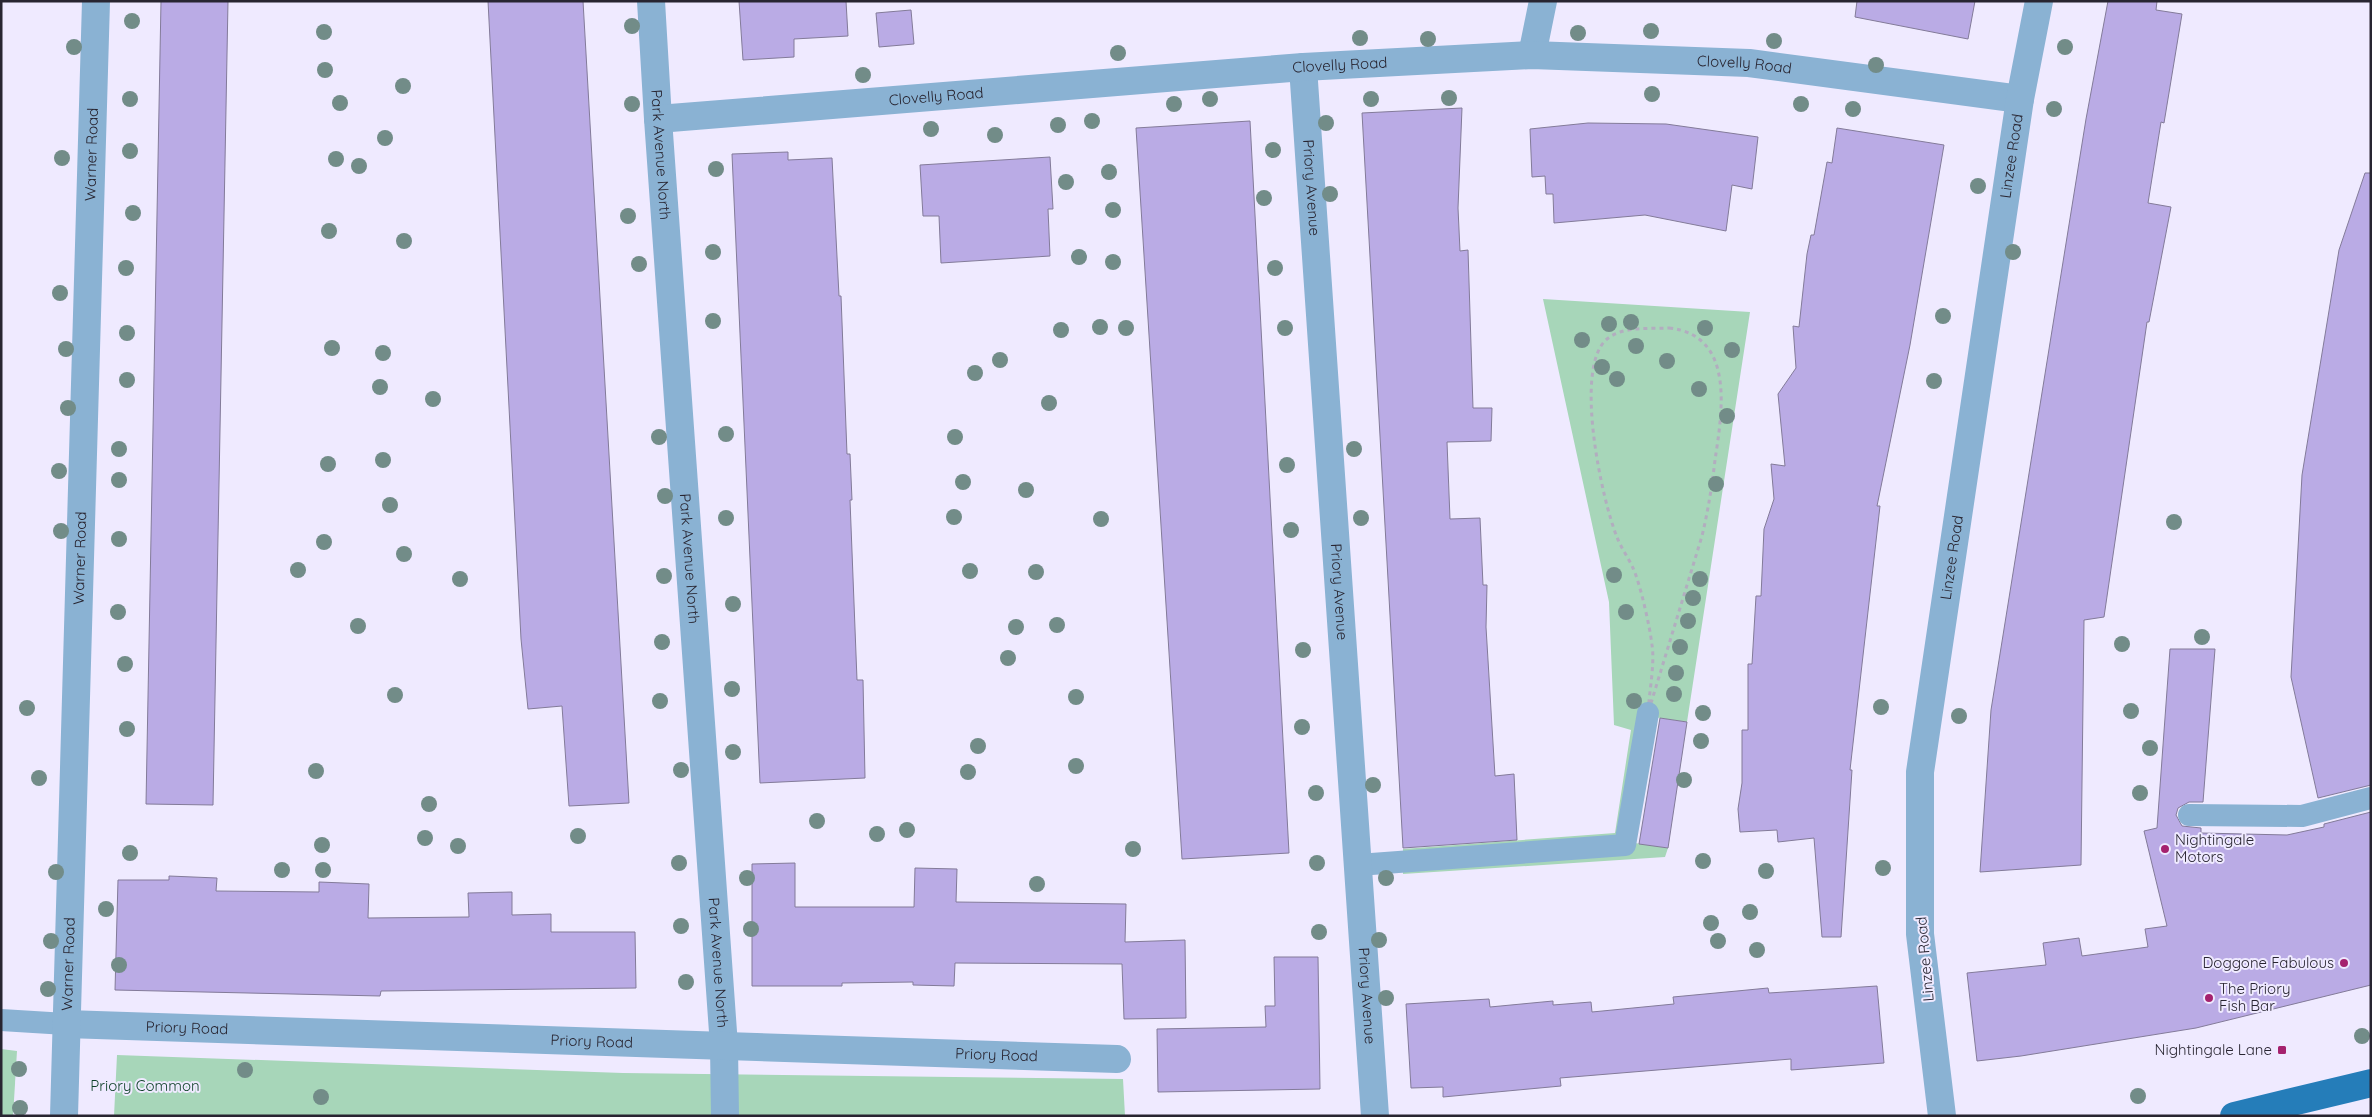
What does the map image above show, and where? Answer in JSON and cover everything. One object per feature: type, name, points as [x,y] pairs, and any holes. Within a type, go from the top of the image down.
[{"type":"main road","points":[[2234,1116],[2371,1083]]},
{"type":"street","name":"Warner Road","points":[[64,1116],[96,1]]},
{"type":"street","name":"Park Avenue North","points":[[651,1],[724,1046],[724,1116]]},
{"type":"street","points":[[1532,55],[1543,1]]},
{"type":"street","name":"Linzee Road","points":[[1942,1116],[1920,934],[1920,772],[2020,99],[2039,1]]},
{"type":"street","name":"Clovelly Road","points":[[658,119],[1303,67],[1532,55],[1749,63],[2020,99]]},
{"type":"street","name":"Priory Avenue","points":[[1303,67],[1375,1116]]},
{"type":"street","name":"Priory Road","points":[[66,1024],[1117,1059]]},
{"type":"lane","points":[[1358,865],[1625,845],[1648,713]]},
{"type":"lane","points":[[2189,815],[2302,816],[2371,798]]},
{"type":"lane","points":[[1,1020],[66,1024]]},
{"type":"path","points":[[1669,328],[1681,329],[1695,334],[1713,356],[1722,396],[1722,419],[1702,536],[1648,713],[1653,646],[1634,569],[1617,537],[1597,464],[1591,394],[1592,370],[1599,348],[1617,332],[1633,329],[1669,328]]},
{"type":"green space","points":[[1543,299],[1750,312],[1687,722],[1653,717],[1635,843],[1668,848],[1665,857],[1403,874],[1403,849],[1615,833],[1631,730],[1614,725],[1609,602]]},
{"type":"green space","points":[[1,1049],[17,1051],[13,1116],[1,1116]]},
{"type":"green space","name":"Priory Common","points":[[117,1055],[623,1073],[1123,1079],[1125,1116],[114,1116]]},
{"type":"building","points":[[161,1],[228,1],[213,805],[146,804]]},
{"type":"building","points":[[488,1],[583,1],[629,803],[569,806],[562,706],[528,709],[521,639]]},
{"type":"building","points":[[739,1],[846,1],[848,36],[794,39],[794,57],[743,60]]},
{"type":"building","points":[[1857,1],[1975,1],[1968,39],[1855,17]]},
{"type":"building","points":[[2108,1],[2157,1],[2156,10],[2182,14],[2164,123],[2161,122],[2148,203],[2171,207],[2149,322],[2147,322],[2104,617],[2084,620],[2081,865],[1980,872],[1991,710],[2086,119]]},
{"type":"building","points":[[911,10],[914,44],[879,47],[876,13]]},
{"type":"building","points":[[1462,108],[1458,208],[1460,251],[1468,250],[1473,408],[1492,408],[1491,441],[1447,442],[1450,519],[1480,518],[1483,585],[1487,585],[1486,627],[1495,776],[1514,774],[1517,840],[1403,848],[1362,113]]},
{"type":"building","points":[[1250,121],[1289,853],[1182,859],[1136,128]]},
{"type":"building","points":[[1588,123],[1666,124],[1758,137],[1752,189],[1732,185],[1726,231],[1645,215],[1554,223],[1553,194],[1546,194],[1545,176],[1532,177],[1530,129]]},
{"type":"building","points":[[1837,128],[1944,145],[1910,345],[1877,506],[1880,506],[1850,770],[1852,770],[1841,937],[1822,937],[1814,838],[1778,842],[1777,830],[1740,832],[1738,809],[1742,783],[1742,730],[1748,730],[1748,664],[1752,664],[1756,596],[1761,596],[1764,529],[1774,499],[1771,464],[1785,466],[1778,394],[1796,368],[1793,326],[1799,327],[1807,254],[1811,235],[1814,235],[1827,162],[1832,163]]},
{"type":"building","points":[[788,152],[788,160],[832,158],[839,296],[841,296],[847,454],[850,454],[857,680],[863,680],[865,778],[760,783],[732,154]]},
{"type":"building","points":[[1050,157],[1053,209],[1048,209],[1050,256],[941,263],[939,216],[923,216],[920,165]]},
{"type":"building","points":[[2365,173],[2371,173],[2371,785],[2318,798],[2291,677],[2302,475],[2339,250]]},
{"type":"building","points":[[2170,649],[2215,649],[2203,802],[2189,802],[2178,808],[2176,815],[2182,826],[2201,828],[2201,833],[2287,835],[2324,827],[2324,824],[2371,812],[2371,985],[2196,1028],[2021,1056],[1977,1061],[1967,973],[2046,965],[2043,943],[2079,938],[2082,956],[2148,947],[2145,929],[2167,926],[2144,831],[2157,828]]},
{"type":"building","points":[[1660,718],[1687,722],[1668,848],[1639,844]]},
{"type":"building","points":[[795,863],[795,907],[914,907],[915,868],[957,869],[956,902],[1126,904],[1125,942],[1185,940],[1186,1018],[1124,1019],[1122,964],[955,963],[954,986],[913,985],[913,982],[842,983],[842,986],[752,986],[752,864]]},
{"type":"building","points":[[169,876],[217,878],[216,891],[319,892],[319,882],[369,884],[368,918],[469,917],[468,893],[512,892],[512,915],[551,914],[551,932],[635,932],[636,988],[381,991],[380,996],[115,990],[118,880],[169,880]]},
{"type":"building","points":[[1274,957],[1318,957],[1320,1089],[1158,1092],[1157,1029],[1266,1027],[1265,1006],[1275,1006]]},
{"type":"building","points":[[1877,986],[1884,1063],[1791,1070],[1791,1059],[1560,1078],[1561,1086],[1443,1097],[1443,1087],[1411,1088],[1406,1004],[1489,999],[1490,1007],[1553,1001],[1553,1005],[1591,1002],[1592,1012],[1674,1004],[1673,997],[1768,988],[1769,993]]},
{"type":"place","name":"Nightingale Motors","points":[[2165,849]]},
{"type":"place","name":"Doggone Fabulous","points":[[2344,963]]},
{"type":"place","name":"The Priory Fish Bar","points":[[2209,998]]},
{"type":"place","name":"Nightingale Lane","points":[[2282,1050]]}]
